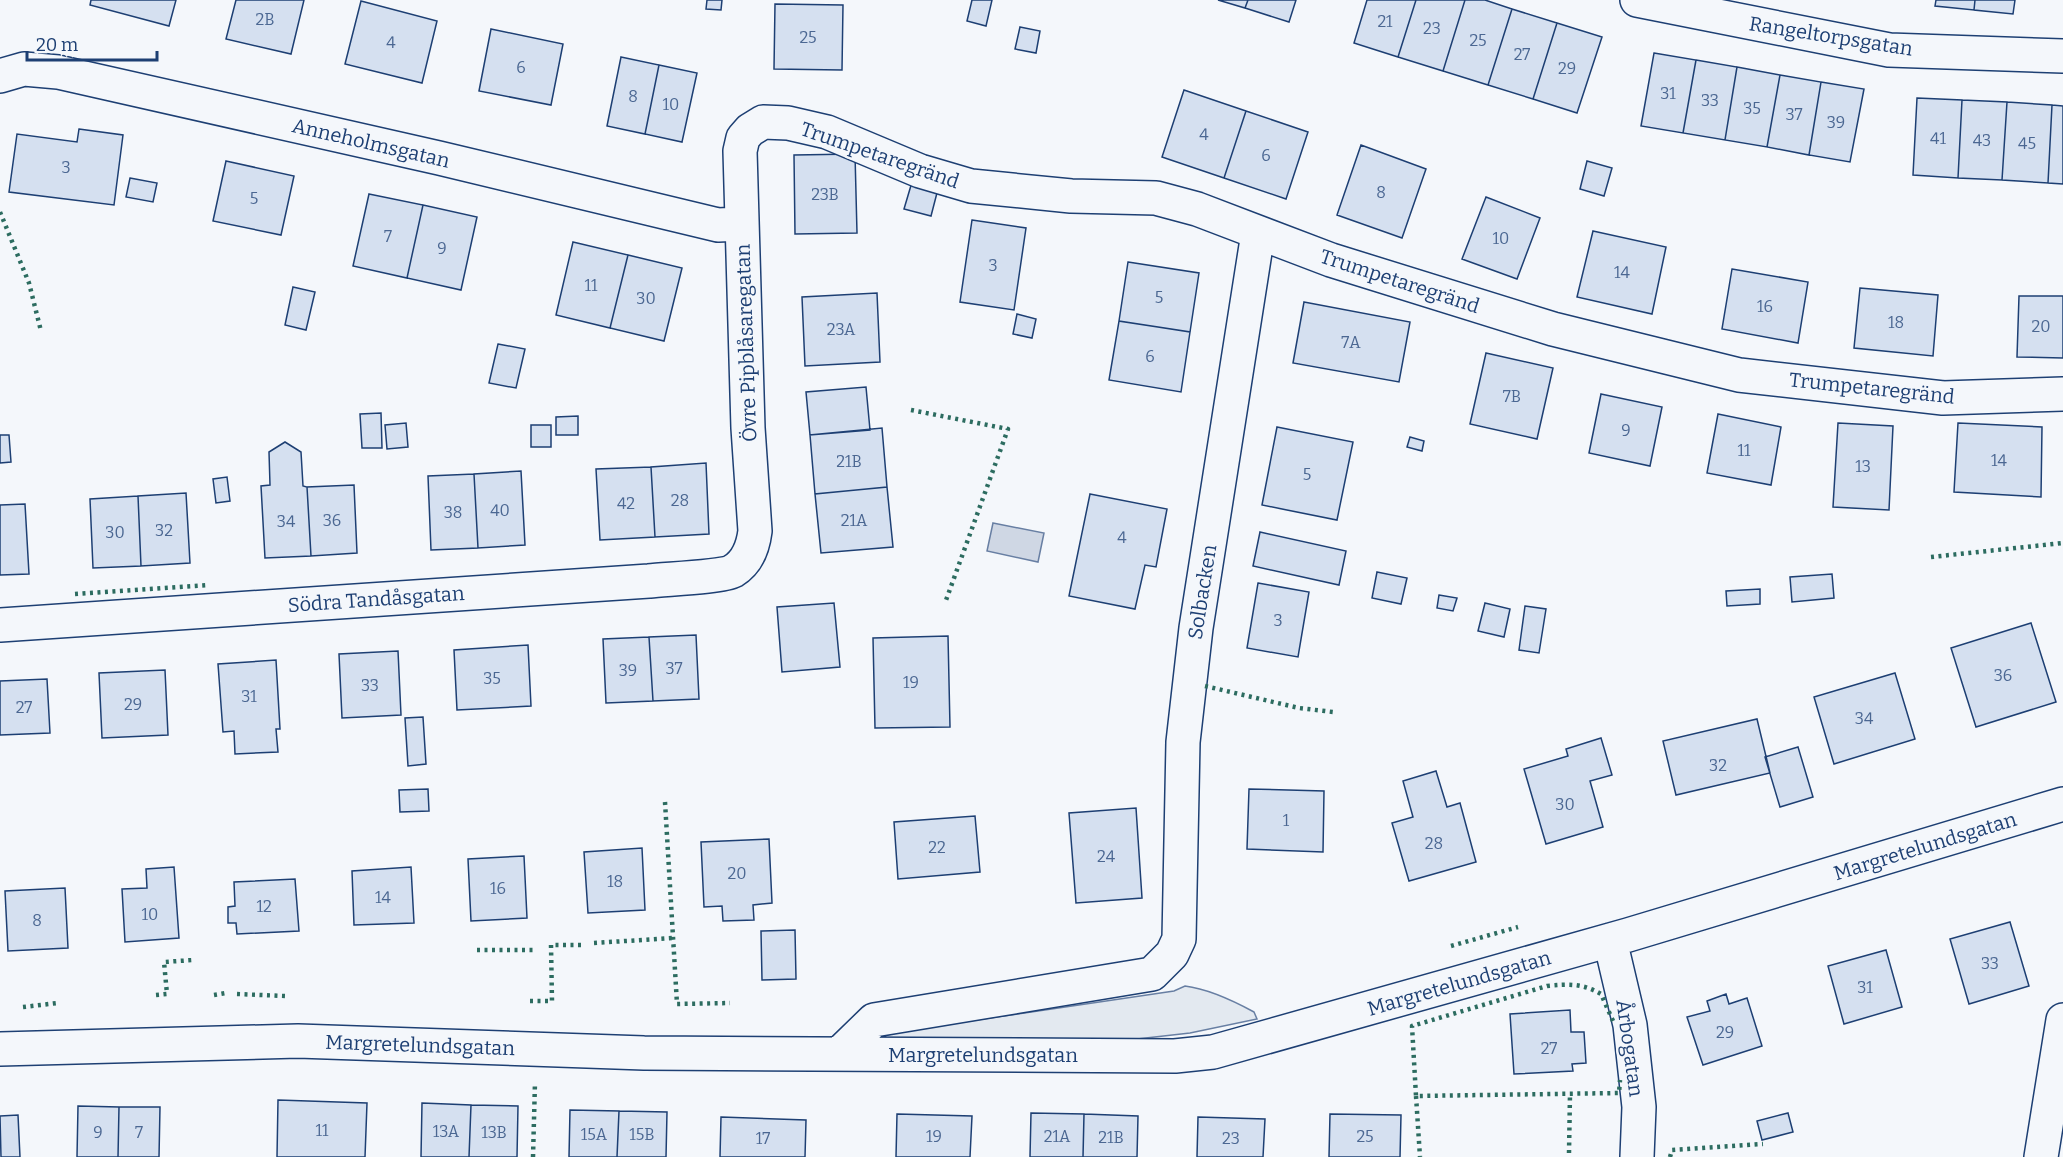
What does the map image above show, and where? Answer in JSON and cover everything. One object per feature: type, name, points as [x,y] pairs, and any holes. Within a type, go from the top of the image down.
[{"type":"street","name":"Rangeltorpsgatan","points":[[1637,0],[1889,50],[2063,57]]},
{"type":"street","name":"Anneholmsgatan","points":[[0,76],[24,69],[58,72],[718,225],[741,225]]},
{"type":"street","name":"Trumpetaregränd","points":[[750,130],[763,122],[788,123],[827,132],[920,171],[971,186],[1071,196],[1156,198],[1197,209],[1331,260],[1553,329],[1739,375],[1943,398],[2063,394]]},
{"type":"street","name":"Övre Pipblåsaregatan","points":[[747,558],[753,545],[755,531],[748,428],[740,151],[743,138],[750,130]]},
{"type":"street","name":"Solbacken","points":[[1172,954],[1179,939],[1183,742],[1196,628],[1258,233]]},
{"type":"street","name":"Södra Tandåsgatan","points":[[0,625],[649,581],[732,571],[747,558]]},
{"type":"street","name":"Margretelundsgatan","points":[[0,1049],[298,1041],[644,1053],[1152,1056],[1213,1052],[1610,940],[2063,804]]},
{"type":"street","name":"Årbogatan","points":[[1610,940],[1630,1025],[1639,1107],[1637,1157]]},
{"type":"street","name":"Margretelundsgatan","points":[[839,1054],[874,1020],[1152,975],[1172,954]]},
{"type":"street","points":[[2041,1157],[2063,1020]]},
{"type":"shaded area","points":[[993,523],[1044,533],[1038,562],[987,551]]},
{"type":"shaded area","points":[[1185,986],[1212,992],[1229,999],[1254,1012],[1257,1019],[1190,1033],[1137,1039],[867,1040],[908,1030],[1174,991]]},
{"type":"building","points":[[91,0],[176,0],[169,26],[90,5]]},
{"type":"building","points":[[236,0],[304,0],[291,54],[226,39]]},
{"type":"building","points":[[707,0],[722,0],[721,10],[706,9]]},
{"type":"building","points":[[972,0],[992,0],[986,26],[967,21]]},
{"type":"building","points":[[1218,0],[1248,0],[1245,8]]},
{"type":"building","points":[[1248,0],[1296,0],[1289,22],[1245,8]]},
{"type":"building","points":[[1367,0],[1416,0],[1398,57],[1354,43]]},
{"type":"building","points":[[1416,0],[1465,0],[1443,71],[1398,57]]},
{"type":"building","points":[[1465,0],[1485,0],[1512,9],[1488,85],[1443,71]]},
{"type":"building","points":[[1936,0],[1975,0],[1974,10],[1935,6]]},
{"type":"building","points":[[1975,0],[2015,0],[2013,14],[1974,10]]},
{"type":"building","points":[[361,1],[437,21],[422,83],[345,64]]},
{"type":"building","points":[[775,4],[843,5],[842,70],[774,69]]},
{"type":"building","points":[[1512,9],[1557,23],[1533,99],[1488,85]]},
{"type":"building","points":[[1557,23],[1602,37],[1577,113],[1533,99]]},
{"type":"building","points":[[1020,27],[1040,31],[1036,53],[1015,49]]},
{"type":"building","points":[[491,29],[563,44],[551,105],[479,91]]},
{"type":"building","points":[[1654,53],[1696,60],[1683,133],[1641,126]]},
{"type":"building","points":[[621,57],[659,65],[645,134],[607,126]]},
{"type":"building","points":[[1696,60],[1737,67],[1725,140],[1683,133]]},
{"type":"building","points":[[659,65],[697,73],[682,142],[645,134]]},
{"type":"building","points":[[1737,67],[1780,75],[1767,147],[1725,140]]},
{"type":"building","points":[[1780,75],[1821,82],[1809,155],[1767,147]]},
{"type":"building","points":[[1821,82],[1864,89],[1850,162],[1809,155]]},
{"type":"building","points":[[1184,90],[1246,111],[1224,178],[1162,157]]},
{"type":"building","points":[[1917,98],[1962,100],[1958,178],[1913,175]]},
{"type":"building","points":[[1962,100],[2007,102],[2002,180],[1958,178]]},
{"type":"building","points":[[2007,102],[2052,105],[2048,183],[2002,180]]},
{"type":"building","points":[[2052,105],[2063,106],[2063,184],[2048,183]]},
{"type":"building","points":[[1246,111],[1308,132],[1286,199],[1224,178]]},
{"type":"building","points":[[79,129],[123,135],[114,205],[9,192],[17,134],[77,142]]},
{"type":"building","points":[[1361,145],[1426,169],[1402,238],[1337,215]]},
{"type":"building","points":[[855,154],[857,233],[795,234],[794,155]]},
{"type":"building","points":[[226,161],[294,176],[281,235],[213,221]]},
{"type":"building","points":[[1587,161],[1612,168],[1604,196],[1580,189]]},
{"type":"building","points":[[130,178],[157,183],[153,202],[126,197]]},
{"type":"building","points":[[912,182],[938,189],[931,216],[904,209]]},
{"type":"building","points":[[369,194],[423,205],[407,278],[353,266]]},
{"type":"building","points":[[1486,197],[1540,218],[1517,279],[1462,259]]},
{"type":"building","points":[[423,205],[477,217],[461,290],[407,278]]},
{"type":"building","points":[[972,220],[1026,228],[1014,310],[960,302]]},
{"type":"building","points":[[1593,231],[1666,247],[1652,314],[1577,297]]},
{"type":"building","points":[[573,242],[628,255],[610,328],[556,315]]},
{"type":"building","points":[[628,255],[682,268],[664,341],[610,328]]},
{"type":"building","points":[[1128,262],[1199,273],[1190,332],[1119,321]]},
{"type":"building","points":[[1732,269],[1808,282],[1798,343],[1722,329]]},
{"type":"building","points":[[293,287],[315,292],[306,330],[285,325]]},
{"type":"building","points":[[1860,288],[1938,295],[1933,356],[1854,348]]},
{"type":"building","points":[[877,293],[880,362],[805,366],[802,297]]},
{"type":"building","points":[[2019,296],[2063,296],[2063,358],[2017,357]]},
{"type":"building","points":[[1304,302],[1410,322],[1399,382],[1293,363]]},
{"type":"building","points":[[1017,314],[1036,319],[1032,338],[1013,334]]},
{"type":"building","points":[[1119,321],[1190,332],[1181,392],[1109,380]]},
{"type":"building","points":[[498,344],[525,349],[516,388],[489,383]]},
{"type":"building","points":[[1486,353],[1553,368],[1537,439],[1470,424]]},
{"type":"building","points":[[866,387],[870,430],[810,435],[806,392]]},
{"type":"building","points":[[1601,394],[1662,407],[1650,466],[1589,453]]},
{"type":"building","points":[[381,413],[382,448],[362,448],[360,414]]},
{"type":"building","points":[[1718,414],[1781,427],[1771,485],[1707,473]]},
{"type":"building","points":[[578,416],[578,435],[556,435],[556,417]]},
{"type":"building","points":[[406,423],[408,447],[387,449],[385,425]]},
{"type":"building","points":[[1838,423],[1893,426],[1889,510],[1833,507]]},
{"type":"building","points":[[1958,423],[2042,427],[2041,497],[1954,492]]},
{"type":"building","points":[[531,425],[551,425],[551,447],[531,447]]},
{"type":"building","points":[[1277,427],[1353,442],[1337,520],[1262,505]]},
{"type":"building","points":[[882,428],[887,487],[815,494],[810,435]]},
{"type":"building","points":[[0,435],[9,435],[11,462],[0,463]]},
{"type":"building","points":[[1410,437],[1424,441],[1422,451],[1407,447]]},
{"type":"building","points":[[285,442],[301,452],[303,486],[307,487],[311,556],[265,558],[261,486],[270,485],[269,452]]},
{"type":"building","points":[[706,463],[709,534],[655,537],[651,467]]},
{"type":"building","points":[[651,467],[655,537],[600,540],[596,469]]},
{"type":"building","points":[[521,471],[525,545],[478,548],[474,474]]},
{"type":"building","points":[[474,474],[478,548],[431,550],[428,476]]},
{"type":"building","points":[[227,477],[230,501],[216,503],[213,479]]},
{"type":"building","points":[[354,485],[357,553],[311,556],[307,487]]},
{"type":"building","points":[[887,487],[893,547],[821,553],[815,494]]},
{"type":"building","points":[[186,493],[190,563],[141,566],[138,496]]},
{"type":"building","points":[[1090,494],[1167,509],[1156,567],[1145,565],[1135,609],[1069,596]]},
{"type":"building","points":[[138,496],[141,566],[93,568],[90,499]]},
{"type":"building","points":[[25,504],[29,574],[0,575],[0,505]]},
{"type":"building","points":[[1260,532],[1346,551],[1339,585],[1253,566]]},
{"type":"building","points":[[1377,572],[1407,578],[1401,604],[1372,598]]},
{"type":"building","points":[[1832,574],[1834,598],[1792,602],[1790,577]]},
{"type":"building","points":[[1258,583],[1309,592],[1298,657],[1247,648]]},
{"type":"building","points":[[1760,589],[1760,604],[1727,606],[1726,591]]},
{"type":"building","points":[[1439,595],[1457,598],[1453,611],[1437,608]]},
{"type":"building","points":[[834,603],[840,667],[782,672],[777,607]]},
{"type":"building","points":[[1485,603],[1510,609],[1504,637],[1478,631]]},
{"type":"building","points":[[1525,606],[1546,609],[1539,653],[1519,650]]},
{"type":"building","points":[[2031,623],[2056,702],[1976,727],[1951,648]]},
{"type":"building","points":[[696,635],[699,699],[653,701],[649,637]]},
{"type":"building","points":[[948,636],[950,727],[875,728],[873,638]]},
{"type":"building","points":[[649,637],[653,701],[606,703],[603,639]]},
{"type":"building","points":[[528,645],[531,706],[457,710],[454,650]]},
{"type":"building","points":[[398,651],[401,715],[342,718],[339,654]]},
{"type":"building","points":[[276,660],[280,729],[276,729],[278,752],[235,754],[234,731],[223,732],[218,664]]},
{"type":"building","points":[[165,670],[168,735],[102,738],[99,673]]},
{"type":"building","points":[[1895,673],[1915,739],[1834,764],[1814,697]]},
{"type":"building","points":[[47,679],[50,733],[0,735],[0,681]]},
{"type":"building","points":[[423,717],[426,764],[408,766],[405,718]]},
{"type":"building","points":[[1757,719],[1770,773],[1676,795],[1663,741]]},
{"type":"building","points":[[1601,738],[1612,775],[1590,781],[1603,827],[1546,844],[1524,769],[1568,756],[1566,749]]},
{"type":"building","points":[[1798,747],[1813,797],[1780,807],[1765,757]]},
{"type":"building","points":[[1436,771],[1447,807],[1460,803],[1476,862],[1409,881],[1392,823],[1413,817],[1403,781]]},
{"type":"building","points":[[428,789],[429,811],[400,812],[399,790]]},
{"type":"building","points":[[1249,789],[1324,791],[1323,852],[1247,849]]},
{"type":"building","points":[[1136,808],[1142,898],[1076,903],[1069,813]]},
{"type":"building","points":[[975,816],[980,872],[898,879],[894,822]]},
{"type":"building","points":[[769,839],[772,903],[753,905],[754,920],[723,921],[722,906],[704,907],[701,842]]},
{"type":"building","points":[[642,848],[645,910],[588,913],[584,852]]},
{"type":"building","points":[[524,856],[527,918],[471,921],[468,859]]},
{"type":"building","points":[[174,867],[179,938],[125,942],[122,889],[147,888],[146,869]]},
{"type":"building","points":[[411,867],[414,923],[354,925],[352,871]]},
{"type":"building","points":[[295,879],[299,931],[237,934],[236,923],[228,923],[228,907],[235,906],[234,882]]},
{"type":"building","points":[[65,888],[68,948],[8,951],[5,891]]},
{"type":"building","points":[[2010,922],[2029,986],[1969,1004],[1950,939]]},
{"type":"building","points":[[795,930],[796,979],[762,980],[761,931]]},
{"type":"building","points":[[1886,950],[1902,1007],[1844,1024],[1828,966]]},
{"type":"building","points":[[1726,994],[1729,1004],[1747,998],[1762,1046],[1703,1065],[1687,1017],[1710,1011],[1707,1001]]},
{"type":"building","points":[[1570,1010],[1571,1032],[1584,1032],[1586,1063],[1572,1064],[1573,1071],[1514,1074],[1510,1014]]},
{"type":"building","points":[[278,1100],[367,1103],[365,1157],[277,1157]]},
{"type":"building","points":[[422,1103],[471,1105],[469,1157],[421,1157]]},
{"type":"building","points":[[471,1105],[518,1106],[517,1157],[469,1157]]},
{"type":"building","points":[[78,1106],[119,1107],[118,1157],[77,1157]]},
{"type":"building","points":[[119,1107],[160,1107],[159,1157],[118,1157]]},
{"type":"building","points":[[570,1110],[619,1111],[617,1157],[569,1157]]},
{"type":"building","points":[[619,1111],[667,1112],[666,1157],[617,1157]]},
{"type":"building","points":[[1031,1113],[1084,1114],[1083,1157],[1030,1157]]},
{"type":"building","points":[[1788,1113],[1793,1132],[1762,1140],[1757,1121]]},
{"type":"building","points":[[897,1114],[972,1116],[970,1157],[896,1157]]},
{"type":"building","points":[[1084,1114],[1138,1116],[1137,1157],[1083,1157]]},
{"type":"building","points":[[1330,1114],[1401,1115],[1400,1157],[1329,1157]]},
{"type":"building","points":[[18,1115],[20,1157],[1,1157],[0,1116]]},
{"type":"building","points":[[721,1117],[806,1120],[805,1157],[720,1157]]},
{"type":"building","points":[[1198,1117],[1265,1119],[1263,1157],[1197,1157]]},
{"type":"hedge","points":[[0,212],[29,283],[41,331]]},
{"type":"hedge","points":[[911,410],[1008,429],[945,603]]},
{"type":"hedge","points":[[1931,557],[2063,543]]},
{"type":"hedge","points":[[75,594],[208,585]]},
{"type":"hedge","points":[[1205,686],[1299,708],[1333,712]]},
{"type":"hedge","points":[[665,802],[677,1004],[730,1003]]},
{"type":"hedge","points":[[1451,946],[1518,927]]},
{"type":"hedge","points":[[594,943],[673,938]]},
{"type":"hedge","points":[[530,1001],[552,1001],[551,945],[583,945]]},
{"type":"hedge","points":[[477,950],[536,950]]},
{"type":"hedge","points":[[156,995],[167,994],[164,962],[193,960]]},
{"type":"hedge","points":[[1613,1021],[1601,994],[1581,986],[1562,985],[1547,986],[1412,1026],[1416,1096],[1619,1093],[1620,1080]]},
{"type":"hedge","points":[[214,995],[226,993]]},
{"type":"hedge","points":[[237,994],[285,996]]},
{"type":"hedge","points":[[23,1007],[58,1003]]},
{"type":"hedge","points":[[533,1157],[535,1082]]},
{"type":"hedge","points":[[1569,1153],[1570,1094]]},
{"type":"hedge","points":[[1416,1096],[1420,1157]]},
{"type":"hedge","points":[[1670,1157],[1672,1150],[1763,1144]]}]
